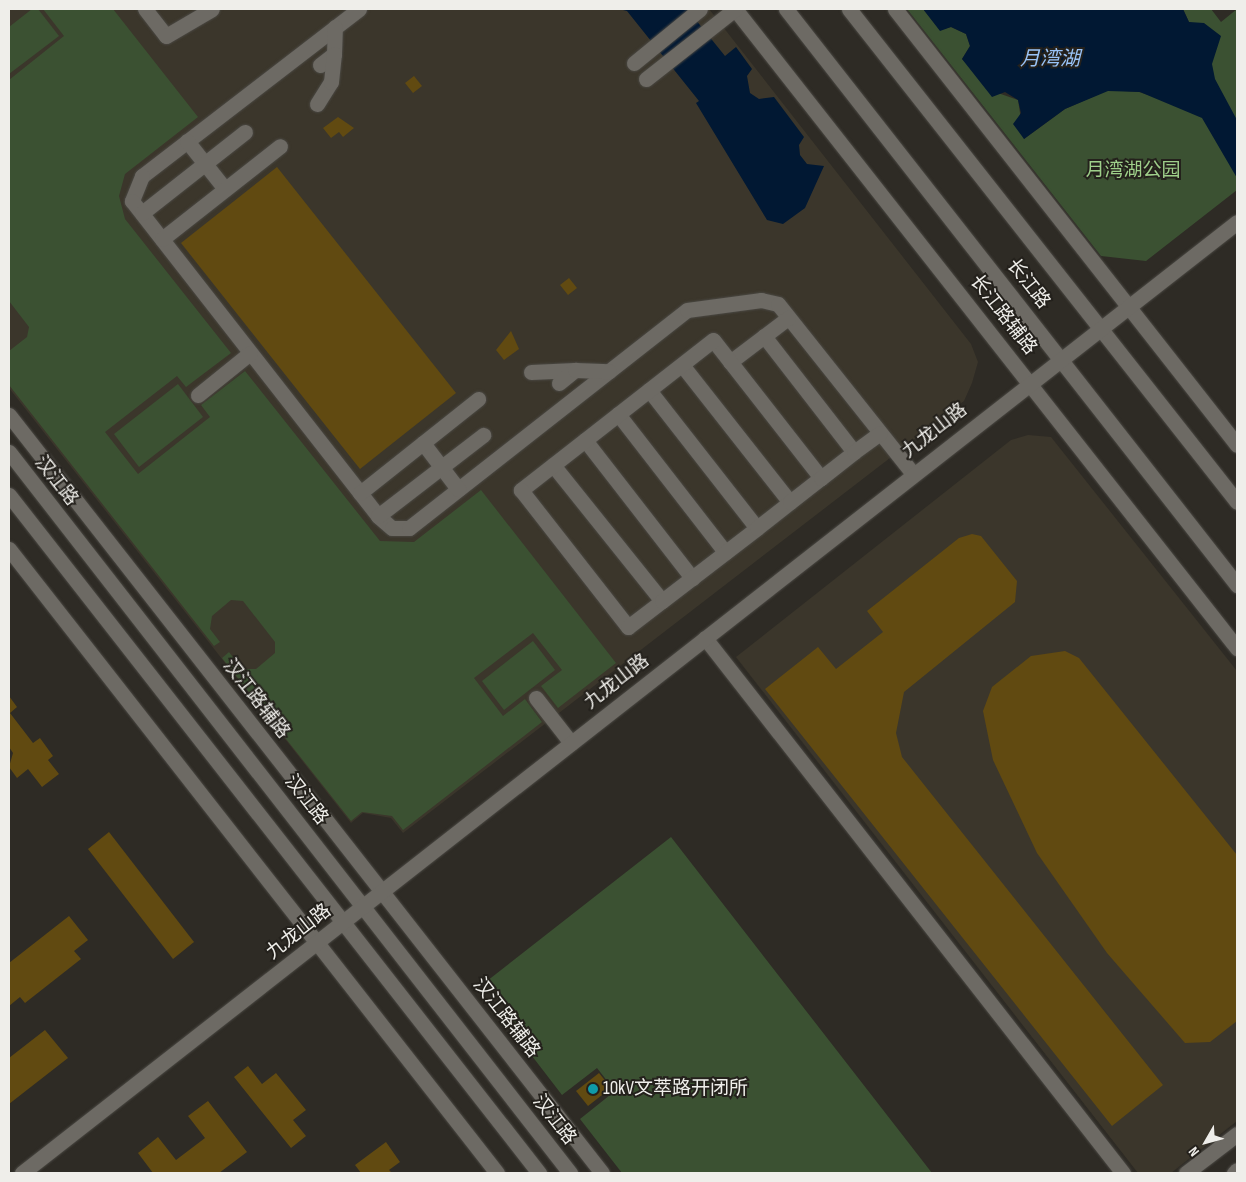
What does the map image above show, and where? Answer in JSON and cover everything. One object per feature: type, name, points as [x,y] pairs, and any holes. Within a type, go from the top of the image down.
[{"type":"street","points":[[145,9],[166,36],[203,11]]},
{"type":"street","points":[[359,9],[142,176],[132,201],[378,516],[392,528],[409,528],[688,310],[761,300],[778,304],[913,474]]},
{"type":"street","points":[[634,63],[700,9]]},
{"type":"street","points":[[646,79],[735,9]]},
{"type":"street","name":"长江路辅路","points":[[735,9],[1030,382],[1237,648]]},
{"type":"street","name":"长江路","points":[[786,9],[1237,585]]},
{"type":"street","name":"长江路","points":[[849,9],[1098,328],[1237,502]]},
{"type":"street","points":[[895,9],[1237,445]]},
{"type":"street","points":[[317,104],[331,82],[335,27]]},
{"type":"street","points":[[320,65],[334,54]]},
{"type":"street","points":[[142,213],[246,132]]},
{"type":"street","points":[[187,141],[225,189]]},
{"type":"street","points":[[162,239],[280,146]]},
{"type":"street","name":"九龙山路","points":[[22,1173],[382,893],[1098,328],[1237,223]]},
{"type":"street","points":[[730,362],[788,318]]},
{"type":"street","points":[[764,336],[854,452]]},
{"type":"street","points":[[821,478],[713,340],[521,490],[628,627],[880,433]]},
{"type":"street","points":[[198,394],[250,353]]},
{"type":"street","points":[[682,365],[790,502]]},
{"type":"street","points":[[559,383],[575,370]]},
{"type":"street","points":[[532,372],[610,371]]},
{"type":"street","points":[[650,390],[756,528]]},
{"type":"street","points":[[360,493],[478,399]]},
{"type":"street","points":[[618,414],[725,552]]},
{"type":"street","name":"汉江路辅路","points":[[9,415],[602,1173]]},
{"type":"street","points":[[378,516],[483,435]]},
{"type":"street","points":[[585,440],[692,578]]},
{"type":"street","points":[[423,443],[458,489]]},
{"type":"street","name":"汉江路","points":[[9,452],[570,1173]]},
{"type":"street","points":[[554,465],[662,601]]},
{"type":"street","points":[[9,495],[341,925],[539,1173]]},
{"type":"street","points":[[9,548],[497,1173]]},
{"type":"street","points":[[705,638],[1123,1173]]},
{"type":"street","points":[[536,698],[571,743]]},
{"type":"street","points":[[1186,1173],[1237,1134]]},
{"type":"street","points":[[1234,1173],[1237,1170]]},
{"type":"shaded area","points":[[9,9],[709,9],[971,344],[978,362],[972,383],[964,401],[403,833],[391,818],[363,813],[351,823],[9,388]]},
{"type":"shaded area","points":[[1028,435],[1051,437],[1237,671],[1237,1121],[1171,1173],[1138,1173],[736,657],[1011,440]]},
{"type":"green space","points":[[32,9],[38,9],[59,36],[9,74],[9,27]]},
{"type":"green space","points":[[43,9],[113,9],[198,117],[125,174],[119,196],[125,219],[231,353],[186,387],[177,376],[105,432],[138,474],[210,417],[201,405],[245,371],[380,541],[414,542],[481,490],[616,663],[558,708],[541,686],[562,670],[533,633],[474,678],[503,716],[525,699],[542,722],[403,830],[392,816],[362,812],[351,821],[222,658],[229,652],[242,669],[256,669],[275,653],[275,642],[243,601],[231,600],[212,616],[210,629],[220,642],[214,646],[9,385],[9,351],[27,337],[29,327],[9,301],[9,80],[64,36]]},
{"type":"green space","name":"月湾湖公园","points":[[907,9],[923,9],[940,30],[951,27],[966,34],[970,46],[962,59],[998,93],[1018,100],[1024,139],[1065,109],[1108,90],[1139,92],[1176,104],[1200,25],[1189,22],[1183,9],[1211,9],[1221,22],[1237,9],[1237,190],[1146,261],[1101,256]]},
{"type":"green space","points":[[178,384],[203,417],[139,467],[114,434]]},
{"type":"green space","points":[[533,641],[555,670],[504,710],[482,681]]},
{"type":"green space","points":[[671,837],[932,1173],[622,1173],[580,1119],[615,1091],[597,1068],[562,1095],[502,1017],[510,1011],[487,981]]},
{"type":"water","points":[[619,9],[687,9],[725,56],[736,47],[752,69],[747,76],[750,93],[759,99],[774,97],[804,137],[799,145],[800,155],[807,164],[824,166],[805,208],[783,224],[767,220],[696,103],[699,101],[627,11]]},
{"type":"water","name":"月湾湖","points":[[923,9],[1183,9],[1189,22],[1204,23],[1221,36],[1212,64],[1215,79],[1237,120],[1237,178],[1202,118],[1140,92],[1108,91],[1065,109],[1024,139],[1013,124],[1021,113],[1018,100],[1005,92],[992,97],[962,59],[970,46],[966,34],[951,27],[940,31]]},
{"type":"building","points":[[414,76],[422,86],[413,93],[405,83]]},
{"type":"building","points":[[338,117],[354,128],[343,137],[339,132],[331,138],[323,128]]},
{"type":"building","points":[[277,167],[456,393],[360,469],[181,243]]},
{"type":"building","points":[[569,278],[577,288],[568,295],[560,285]]},
{"type":"building","points":[[511,331],[519,349],[504,360],[496,350]]},
{"type":"building","points":[[972,534],[981,536],[1017,581],[1015,602],[904,692],[896,733],[902,757],[1163,1085],[1112,1126],[765,689],[818,647],[836,669],[883,632],[867,611],[959,538]]},
{"type":"building","points":[[1065,651],[1079,658],[1237,855],[1237,1021],[1210,1042],[1185,1043],[1107,953],[1037,853],[993,760],[983,711],[992,687],[1031,656]]},
{"type":"building","points":[[9,696],[17,707],[10,713],[33,743],[40,738],[53,756],[48,760],[59,774],[42,787],[28,769],[17,778],[9,767],[13,753],[9,747]]},
{"type":"building","points":[[109,832],[194,942],[173,959],[88,849]]},
{"type":"building","points":[[69,916],[88,940],[74,951],[81,959],[25,1003],[20,997],[9,1006],[9,963]]},
{"type":"building","points":[[45,1030],[68,1058],[9,1104],[9,1058]]},
{"type":"building","points":[[248,1066],[262,1084],[276,1073],[306,1110],[293,1120],[306,1136],[291,1148],[234,1077]]},
{"type":"building","name":"10kV文萃路开闭所","points":[[599,1073],[611,1088],[588,1106],[576,1091]]},
{"type":"building","points":[[208,1101],[247,1152],[219,1173],[153,1173],[138,1153],[158,1137],[176,1160],[205,1138],[188,1116]]},
{"type":"building","points":[[386,1142],[400,1162],[389,1170],[392,1173],[361,1173],[355,1165]]},
{"type":"place","name":"10kV文萃路开闭所","points":[[593,1089]]}]
